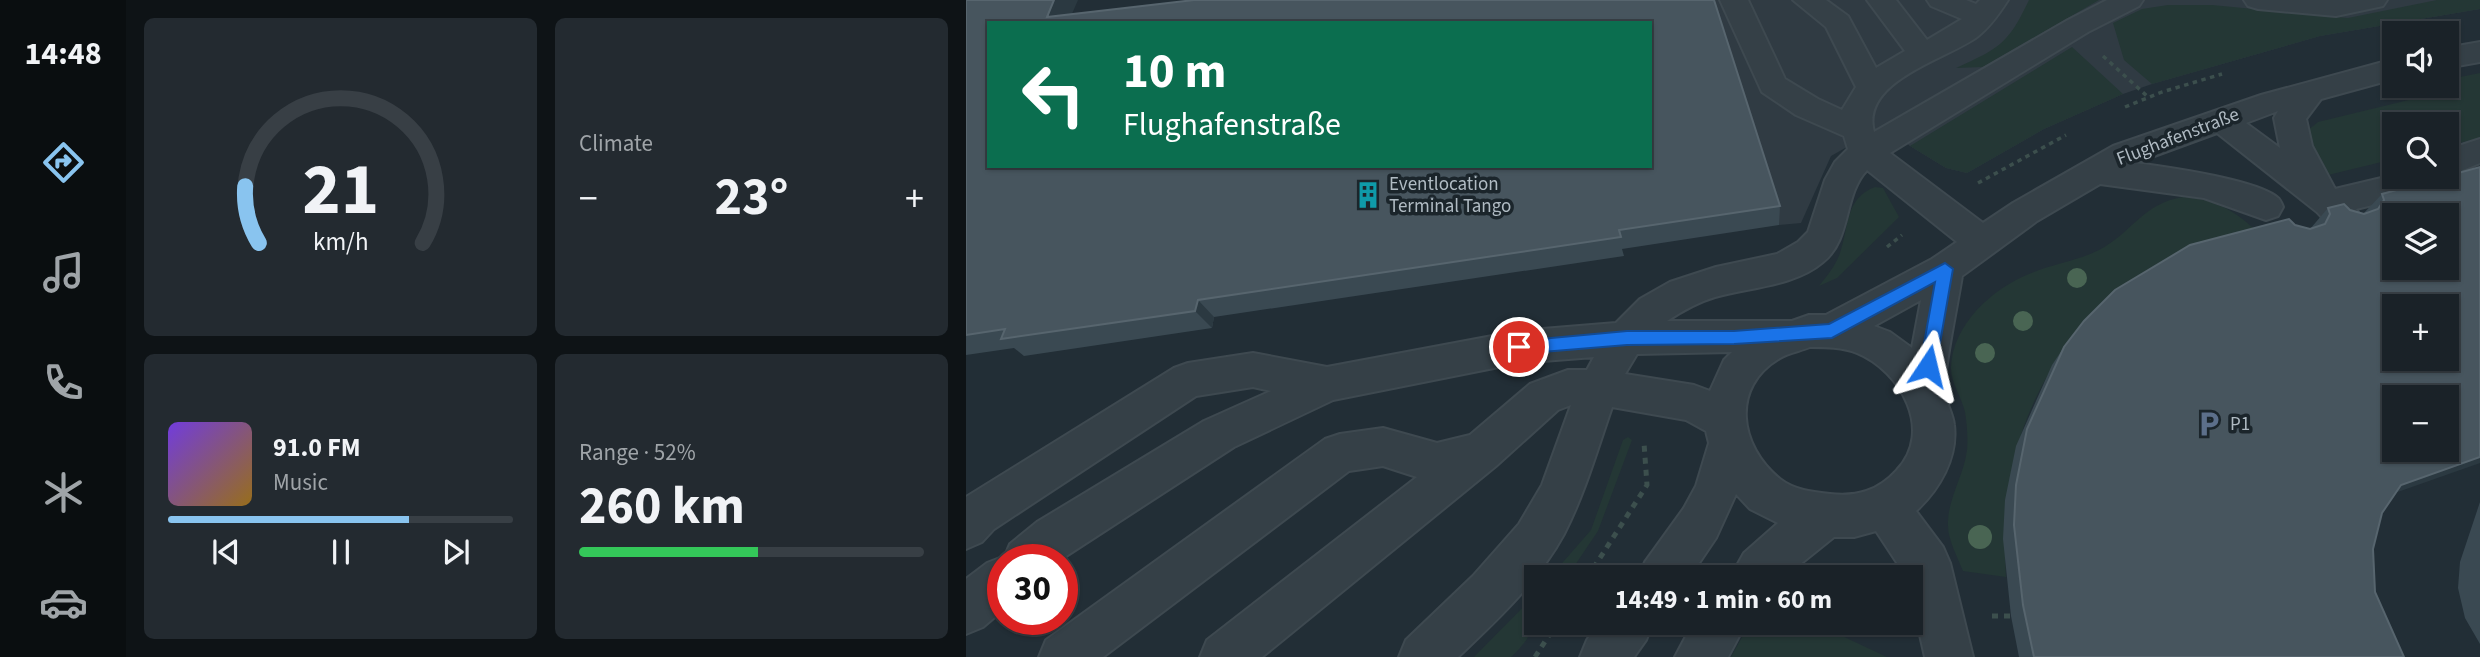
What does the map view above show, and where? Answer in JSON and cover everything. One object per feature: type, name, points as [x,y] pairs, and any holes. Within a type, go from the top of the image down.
[{"type":"street","points":[[1734,0],[1773,85],[1861,140],[1982,242]]},
{"type":"street","points":[[1807,0],[1838,22],[1871,87]]},
{"type":"street","points":[[1881,0],[1922,54]]},
{"type":"street","points":[[1941,0],[1991,4]]},
{"type":"street","points":[[1861,140],[2129,0]]},
{"type":"street","points":[[2258,0],[2336,7],[2373,0]]},
{"type":"street","points":[[1423,657],[1498,586],[1547,520],[1599,387],[1627,338],[1644,317],[1661,303],[1706,284],[1791,265],[1814,250],[1829,221],[1861,140],[1856,112],[1871,87],[1922,54],[1966,31],[1991,4]]},
{"type":"street","points":[[2459,56],[2480,52]]},
{"type":"street","name":"Flughafenstraße","points":[[1832,331],[1945,269],[2025,212],[2125,154],[2221,120],[2382,72]]},
{"type":"street","points":[[2311,92],[2290,118],[2291,136],[2298,156],[2337,211]]},
{"type":"street","points":[[2291,233],[2221,149],[2216,130],[2221,120],[2337,211]]},
{"type":"street","points":[[2459,158],[2480,150]]},
{"type":"street","points":[[2095,170],[2213,187],[2243,195],[2266,206]]},
{"type":"street","points":[[2337,211],[2399,189]]},
{"type":"street","name":"Flughafenstraße","points":[[1924,390],[1945,269]]},
{"type":"street","name":"Flughafenstraße","points":[[1670,565],[1700,523],[1716,491],[1725,433],[1725,398],[1734,376],[1747,359],[1766,345],[1787,335],[1832,331],[1854,335],[1885,350],[1911,372],[1924,390],[1932,411],[1934,433],[1931,455],[1922,475],[1906,493],[1886,508],[1856,517],[1824,518],[1792,510],[1763,495],[1742,473],[1725,433]]},
{"type":"street","points":[[1045,544],[1219,433],[1328,384],[1519,347],[1627,338],[1787,335]]},
{"type":"street","points":[[966,527],[978,514],[1188,380],[1253,370],[1328,384]]},
{"type":"street","points":[[1224,657],[1481,452],[1544,397],[1568,388],[1599,387],[1695,403],[1725,433]]},
{"type":"street","points":[[1063,657],[1340,453],[1384,447],[1437,463],[1481,452]]},
{"type":"street","points":[[1886,508],[1927,563],[1949,657]]},
{"type":"street","points":[[1761,565],[1824,518]]},
{"type":"street","points":[[966,610],[987,592]]},
{"type":"street","points":[[1604,657],[1620,635]]},
{"type":"street","points":[[1699,657],[1714,635]]},
{"type":"path","points":[[2078,26],[2110,64],[2148,97]]},
{"type":"path","points":[[1595,565],[1647,485],[1643,446]]},
{"type":"path","points":[[1535,657],[1549,635]]},
{"type":"shaded area","points":[[1708,0],[2480,0],[2480,9],[2409,21],[2382,21],[2382,26],[2320,36],[2152,84],[2044,129],[1967,173],[1946,168],[1884,126],[1831,156],[1801,223],[1779,225]]},
{"type":"green space","points":[[2029,0],[2099,0],[1983,67],[1956,68],[2001,43],[2015,26]]},
{"type":"green space","points":[[2437,0],[2480,0],[2480,9],[2409,21],[2382,21],[2382,26],[2320,36],[2152,84],[2124,60],[2113,23],[2142,9],[2168,5],[2212,5],[2348,18]]},
{"type":"green space","points":[[2072,47],[2123,94],[2044,129],[1967,173],[1946,168],[1910,146]]},
{"type":"green space","points":[[2480,73],[2480,138],[2459,143],[2459,112],[2382,112],[2382,162],[2328,175],[2309,156],[2307,131],[2318,122],[2417,98],[2459,98],[2459,77]]},
{"type":"green space","points":[[1875,187],[1883,188],[1899,217],[1837,278],[1819,286],[1838,257],[1853,206],[1858,198]]},
{"type":"green space","points":[[2183,197],[2207,201],[2229,210],[2248,223],[2265,241],[2072,340],[2038,394],[2016,452],[2006,513],[2006,577],[1963,571],[1948,531],[1950,506],[1967,450],[1965,412],[1952,378],[1951,367],[1959,336],[1977,310],[2001,289],[2038,271],[2099,250],[2158,205]]},
{"type":"green space","points":[[1628,437],[1632,440],[1598,531],[1575,565],[1560,565],[1591,530],[1623,440]]},
{"type":"green space","points":[[1524,606],[1524,635],[1529,635],[1518,650],[1511,657],[1474,657]]},
{"type":"green space","points":[[1743,635],[1840,635],[1887,657],[1731,657]]},
{"type":"building","name":"Eventlocation Terminal Tango","points":[[966,0],[1054,0],[1047,17],[1194,0],[1714,0],[1780,206],[1619,230],[1621,237],[1198,300],[1195,311],[1001,339],[1005,329],[966,335]]},
{"type":"building","name":"P1","points":[[2480,167],[2480,457],[2401,485],[2382,513],[2373,549],[2375,592],[2404,657],[2034,657],[2023,605],[2014,525],[2016,485],[2027,429],[2064,347],[2084,321],[2115,290],[2190,245],[2289,219],[2295,225],[2310,229],[2325,224],[2330,214],[2328,208],[2344,204],[2350,210],[2364,214],[2378,209],[2382,203],[2382,194],[2400,189],[2459,189],[2459,173]]},
{"type":"place","name":"Eventlocation Terminal Tango","points":[[1368,195]]},
{"type":"place","name":"P1","points":[[2209,424]]},
{"type":"route","points":[[1519,347],[1627,338],[1734,338],[1832,331],[1945,269],[1928,366]]}]
